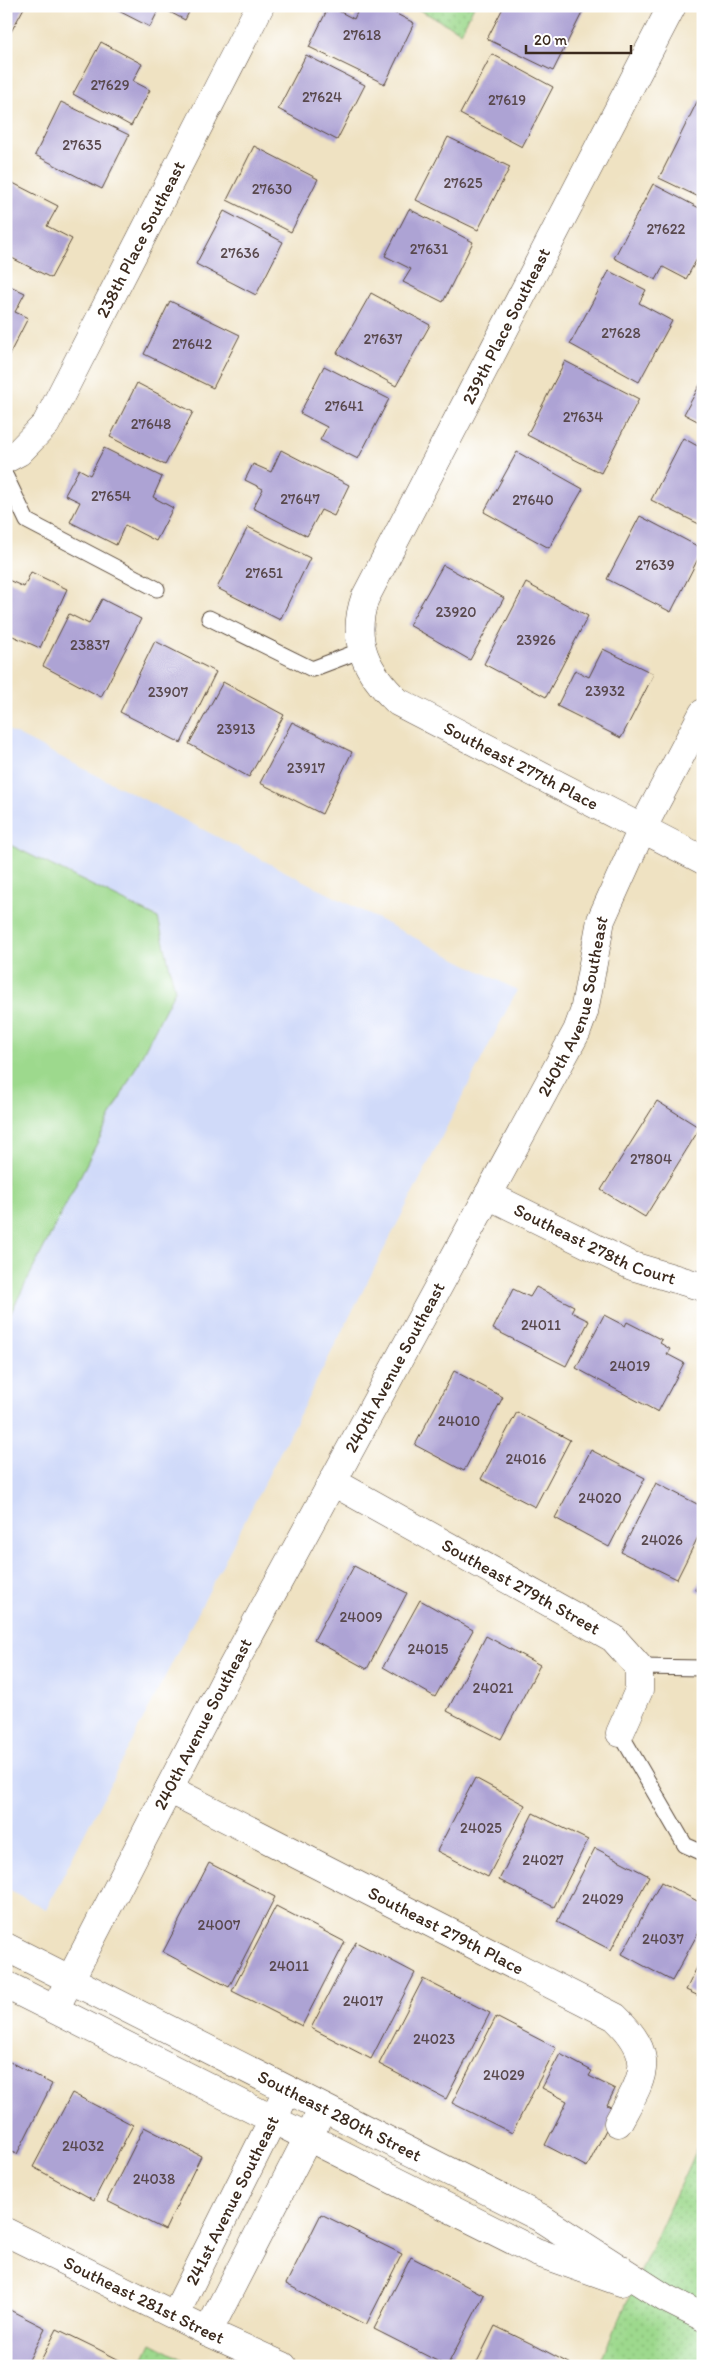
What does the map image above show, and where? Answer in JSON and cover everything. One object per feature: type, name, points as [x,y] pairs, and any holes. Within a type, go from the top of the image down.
[{"type":"street","name":"238th Place Southeast","points":[[6,459],[19,452],[46,424],[260,6]]},
{"type":"street","name":"239th Place Southeast","points":[[362,650],[360,613],[365,598],[672,6]]},
{"type":"street","name":"Southeast 277th Place","points":[[362,650],[370,670],[383,688],[398,702],[703,860]]},
{"type":"street","name":"240th Avenue Southeast","points":[[55,2009],[224,1682],[577,1031],[584,1012],[602,920],[642,829],[703,713]]},
{"type":"street","name":"Southeast 278th Court","points":[[488,1195],[632,1266],[703,1287]]},
{"type":"street","name":"Southeast 279th Street","points":[[333,1482],[613,1638],[639,1667]]},
{"type":"street","points":[[620,1733],[639,1690],[639,1667]]},
{"type":"street","name":"Southeast 279th Place","points":[[169,1789],[615,2017],[631,2032],[640,2048],[642,2063],[642,2078],[618,2123]]},
{"type":"street","name":"Southeast 280th Street","points":[[6,1947],[539,2216],[665,2298],[703,2317]]},
{"type":"street","name":"Southeast 280th Street","points":[[6,1984],[536,2252],[665,2298]]},
{"type":"street","name":"241st Avenue Southeast","points":[[174,2314],[288,2088]]},
{"type":"street","points":[[208,2332],[324,2106]]},
{"type":"street","name":"Southeast 281st Street","points":[[6,2232],[208,2332],[283,2366]]},
{"type":"lane","points":[[6,477],[27,521],[157,589]]},
{"type":"lane","points":[[209,618],[312,670],[362,650]]},
{"type":"lane","points":[[639,1667],[703,1668]]},
{"type":"lane","points":[[620,1733],[685,1845],[703,1853]]},
{"type":"shaded area","points":[[6,729],[517,990],[46,1909],[6,1889]]},
{"type":"green space","points":[[412,6],[474,6],[461,32]]},
{"type":"green space","points":[[6,843],[158,918],[175,990],[6,1322]]},
{"type":"green space","points":[[703,2134],[703,2366],[598,2366]]},
{"type":"green space","points":[[151,2343],[196,2366],[140,2366]]},
{"type":"building","points":[[6,6],[25,6],[6,41]]},
{"type":"building","points":[[109,6],[192,6],[185,20],[160,7],[150,27]]},
{"type":"building","points":[[329,6],[354,19],[360,6],[381,6],[414,23],[385,84],[309,47]]},
{"type":"building","points":[[504,6],[585,7],[553,71],[487,39]]},
{"type":"building","points":[[101,42],[142,64],[133,81],[150,90],[131,126],[73,94]]},
{"type":"building","points":[[492,54],[553,87],[522,147],[460,114]]},
{"type":"building","points":[[306,55],[365,85],[337,140],[278,109]]},
{"type":"building","points":[[698,100],[703,102],[703,199],[659,178]]},
{"type":"building","points":[[61,102],[129,135],[102,189],[35,155]]},
{"type":"building","points":[[448,137],[510,167],[478,230],[416,200]]},
{"type":"building","points":[[254,146],[318,179],[291,232],[227,200]]},
{"type":"building","points":[[9,181],[58,206],[47,226],[72,239],[51,278],[6,255],[6,186]]},
{"type":"building","points":[[653,184],[703,210],[703,248],[686,279],[663,267],[656,280],[614,258]]},
{"type":"building","points":[[409,209],[473,242],[443,302],[403,282],[411,269],[385,256]]},
{"type":"building","points":[[224,211],[283,242],[256,295],[196,264]]},
{"type":"building","points":[[609,271],[646,290],[639,303],[672,321],[639,382],[570,344]]},
{"type":"building","points":[[6,284],[25,293],[15,312],[28,318],[9,355],[6,353]]},
{"type":"building","points":[[371,293],[430,325],[396,386],[337,353]]},
{"type":"building","points":[[170,301],[240,335],[213,388],[144,354]]},
{"type":"building","points":[[565,361],[639,399],[601,473],[527,435]]},
{"type":"building","points":[[324,366],[389,399],[358,459],[320,440],[327,427],[300,413]]},
{"type":"building","points":[[703,379],[703,424],[684,414]]},
{"type":"building","points":[[137,383],[193,412],[165,465],[110,437]]},
{"type":"building","points":[[683,438],[703,449],[703,526],[651,500]]},
{"type":"building","points":[[104,448],[162,477],[153,497],[173,508],[156,541],[125,525],[116,545],[70,522],[80,502],[65,495],[79,469],[90,475]]},
{"type":"building","points":[[281,450],[349,485],[334,516],[321,510],[307,536],[253,508],[263,489],[245,480],[253,464],[271,472]]},
{"type":"building","points":[[517,452],[583,489],[549,548],[484,512]]},
{"type":"building","points":[[640,516],[703,549],[671,612],[607,579]]},
{"type":"building","points":[[248,527],[310,558],[280,620],[217,588]]},
{"type":"building","points":[[443,565],[504,598],[470,660],[409,625]]},
{"type":"building","points":[[31,572],[67,589],[40,648],[6,633],[6,579],[24,587]]},
{"type":"building","points":[[526,583],[588,616],[546,697],[484,664]]},
{"type":"building","points":[[102,599],[141,619],[101,697],[43,666],[69,614],[89,624]]},
{"type":"building","points":[[155,641],[216,672],[181,743],[120,712]]},
{"type":"building","points":[[603,649],[654,674],[621,738],[557,706],[575,670],[589,677]]},
{"type":"building","points":[[223,682],[284,715],[249,777],[189,744]]},
{"type":"building","points":[[292,722],[352,752],[322,814],[260,783]]},
{"type":"building","points":[[657,1101],[700,1128],[645,1217],[601,1190]]},
{"type":"building","points":[[536,1287],[574,1306],[571,1312],[589,1321],[566,1366],[493,1329],[513,1289],[530,1297]]},
{"type":"building","points":[[604,1315],[625,1326],[627,1322],[662,1340],[660,1343],[670,1349],[667,1354],[684,1363],[658,1412],[576,1368]]},
{"type":"building","points":[[454,1371],[503,1397],[464,1471],[415,1445]]},
{"type":"building","points":[[517,1412],[570,1440],[535,1507],[481,1479]]},
{"type":"building","points":[[591,1450],[645,1478],[609,1547],[555,1518]]},
{"type":"building","points":[[656,1483],[703,1507],[703,1527],[677,1579],[621,1552]]},
{"type":"building","points":[[354,1566],[407,1593],[367,1669],[314,1640]]},
{"type":"building","points":[[703,1575],[703,1594],[695,1590]]},
{"type":"building","points":[[420,1600],[473,1630],[435,1697],[383,1667]]},
{"type":"building","points":[[486,1636],[540,1665],[501,1739],[447,1711]]},
{"type":"building","points":[[475,1778],[525,1805],[488,1877],[437,1851]]},
{"type":"building","points":[[533,1813],[588,1840],[554,1907],[499,1880]]},
{"type":"building","points":[[595,1848],[649,1876],[611,1950],[557,1922]]},
{"type":"building","points":[[209,1863],[275,1897],[229,1987],[163,1952]]},
{"type":"building","points":[[661,1882],[703,1904],[703,1924],[672,1981],[622,1954]]},
{"type":"building","points":[[276,1906],[345,1942],[302,2026],[232,1991]]},
{"type":"building","points":[[356,1942],[415,1973],[371,2059],[311,2028]]},
{"type":"building","points":[[703,1955],[703,1998],[686,1990]]},
{"type":"building","points":[[423,1979],[490,2013],[446,2099],[379,2064]]},
{"type":"building","points":[[496,2017],[556,2048],[512,2133],[452,2103]]},
{"type":"building","points":[[560,2054],[592,2071],[589,2076],[615,2089],[607,2105],[616,2110],[587,2167],[545,2145],[567,2101],[542,2088]]},
{"type":"building","points":[[6,2060],[52,2084],[17,2154],[6,2149]]},
{"type":"building","points":[[72,2093],[133,2125],[94,2200],[33,2167]]},
{"type":"building","points":[[144,2127],[201,2156],[165,2230],[107,2201]]},
{"type":"building","points":[[321,2214],[402,2254],[366,2325],[286,2284]]},
{"type":"building","points":[[411,2257],[484,2295],[447,2366],[374,2329]]},
{"type":"building","points":[[6,2308],[45,2328],[26,2366],[6,2366]]},
{"type":"building","points":[[495,2326],[534,2345],[574,2366],[475,2366]]},
{"type":"building","points":[[57,2329],[96,2348],[131,2366],[38,2366]]}]
